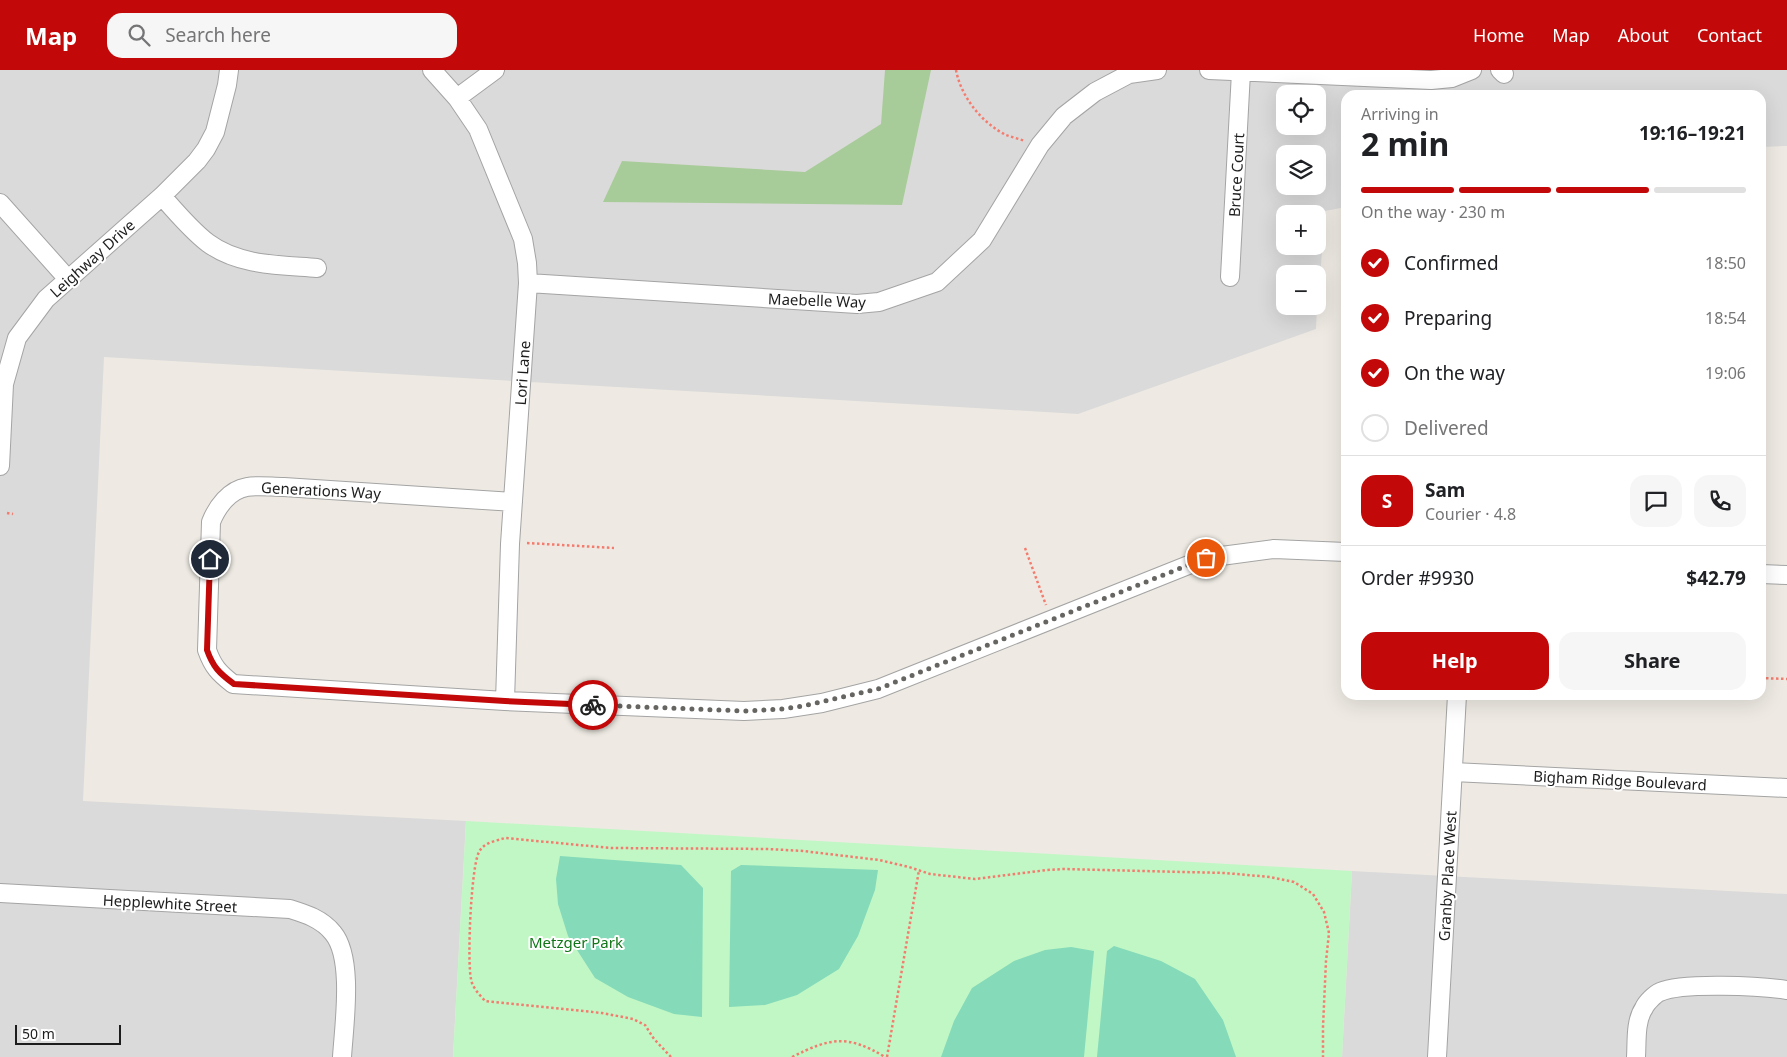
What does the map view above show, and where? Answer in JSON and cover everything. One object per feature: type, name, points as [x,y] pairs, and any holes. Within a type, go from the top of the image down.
[{"type":"street","name":"Leighway Drive","points":[[0,466],[4,384],[17,338],[46,299],[162,196],[197,161],[216,132],[226,93],[229,70]]},
{"type":"street","name":"Lori Lane","points":[[432,70],[458,98],[478,130],[523,239],[527,263],[528,284],[510,544],[505,701]]},
{"type":"street","points":[[458,98],[495,70]]},
{"type":"street","name":"Maebelle Way","points":[[528,284],[857,304],[879,302],[937,282],[982,240],[1040,145],[1064,116],[1095,92],[1129,74],[1157,70]]},
{"type":"street","points":[[1209,70],[1431,80],[1452,78],[1472,70]]},
{"type":"street","name":"Bruce Court","points":[[1230,277],[1241,72]]},
{"type":"street","points":[[162,196],[208,243],[228,254],[249,261],[317,268]]},
{"type":"street","points":[[0,203],[68,278]]},
{"type":"street","name":"Generations Way","points":[[505,701],[234,684],[220,674],[211,662],[207,650],[211,522],[215,511],[233,493],[247,487],[284,487],[514,502]]},
{"type":"street","points":[[505,701],[744,711],[783,709],[878,689],[1206,558],[1274,549],[1341,552]]},
{"type":"street","points":[[1766,574],[1787,576]]},
{"type":"street","name":"Granby Place West","points":[[1436,1057],[1457,700]]},
{"type":"street","name":"Bigham Ridge Boulevard","points":[[1453,772],[1787,788]]},
{"type":"street","name":"Hepplewhite Street","points":[[0,893],[290,909],[314,917],[334,933],[344,954],[346,977],[342,1057]]},
{"type":"street","points":[[1636,1057],[1637,1029],[1643,1008],[1659,992],[1680,986],[1787,990]]},
{"type":"path","points":[[956,70],[966,97],[979,114],[992,126],[1007,135],[1029,142]]},
{"type":"path","points":[[7,514],[13,514]]},
{"type":"path","points":[[527,543],[614,548]]},
{"type":"path","points":[[1025,548],[1045,602]]},
{"type":"path","points":[[1766,678],[1787,680]]},
{"type":"path","points":[[670,1057],[654,1039],[646,1025],[633,1018],[485,1001],[477,992],[471,980],[470,966],[472,898],[479,851],[490,842],[505,838],[611,848],[803,851],[879,860],[937,875],[975,880],[1064,869],[1225,873],[1270,877],[1294,882],[1313,894],[1324,912],[1329,934],[1323,1017],[1324,1057]]},
{"type":"path","points":[[792,1057],[822,1044],[840,1040],[868,1046],[886,1057],[919,870]]},
{"type":"shaded area","points":[[0,70],[1787,70],[1787,146],[1766,147],[1766,90],[1341,90],[1341,208],[1326,211],[1326,205],[1276,205],[1276,255],[1322,255],[1321,265],[1276,265],[1276,315],[1317,315],[1316,329],[1078,414],[104,357],[83,801],[466,821],[453,1057],[0,1057]]},
{"type":"shaded area","points":[[1352,871],[1787,894],[1787,1057],[1342,1057]]},
{"type":"green space","points":[[885,70],[931,70],[902,205],[603,202],[622,161],[805,172],[881,124]]},
{"type":"green space","name":"Metzger Park","points":[[466,821],[1352,871],[1342,1057],[453,1057]]},
{"type":"green space","points":[[560,856],[681,865],[703,888],[702,1017],[674,1014],[628,997],[595,978],[568,936],[558,904],[556,879]]},
{"type":"green space","points":[[741,865],[878,870],[875,890],[858,936],[839,969],[797,995],[765,1005],[729,1007],[731,871]]},
{"type":"green space","points":[[1114,946],[1161,961],[1195,979],[1223,1020],[1236,1057],[1097,1057],[1107,951]]},
{"type":"green space","points":[[1071,947],[1094,951],[1084,1057],[941,1057],[954,1021],[972,988],[1014,961],[1045,950]]},
{"type":"way so far","points":[[593,705],[744,711],[783,709],[878,689],[1206,558]]},
{"type":"route","points":[[210,559],[207,650],[211,662],[220,674],[234,684],[593,705]]}]
